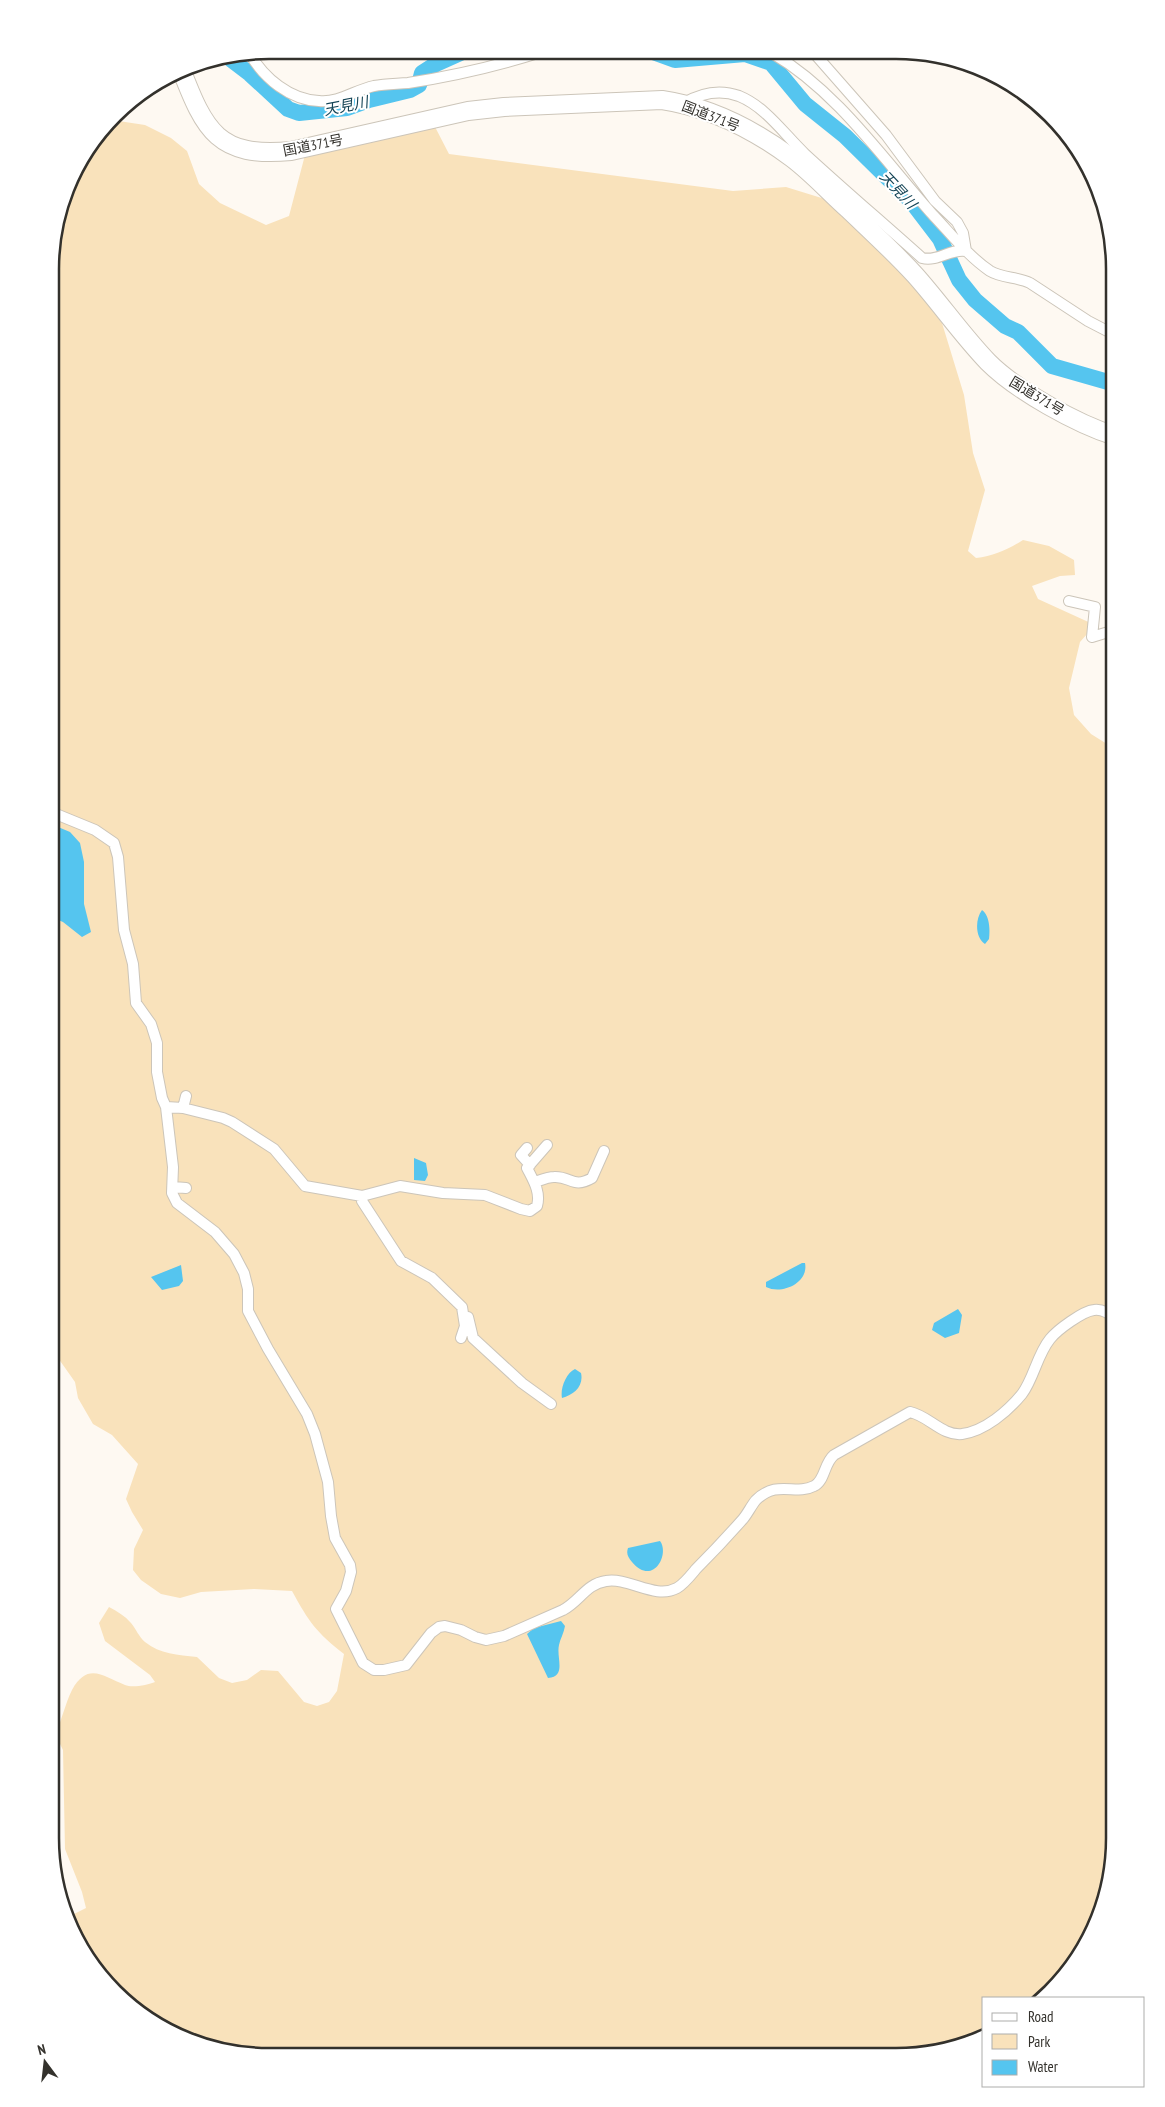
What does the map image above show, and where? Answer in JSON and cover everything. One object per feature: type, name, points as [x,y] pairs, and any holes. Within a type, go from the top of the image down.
[{"type":"highway","name":"国道371号","points":[[184,77],[196,107],[211,130],[227,144],[240,150],[265,153],[291,150],[468,111],[504,107],[640,100],[684,103],[735,123],[793,159],[893,252],[988,362],[1017,387],[1106,433]]},
{"type":"street","points":[[253,59],[273,81],[288,92],[302,98],[330,101],[372,86],[407,83],[505,64],[520,59]]},
{"type":"street","points":[[783,59],[790,63],[838,105],[963,250],[992,272],[1021,278],[1106,330]]},
{"type":"street","points":[[819,59],[886,135],[936,201],[957,222],[963,233],[963,250]]},
{"type":"street","points":[[684,103],[694,97],[712,92],[738,96],[752,103],[863,208],[922,258],[934,259],[963,250]]},
{"type":"street","points":[[1069,601],[1095,608],[1092,637],[1106,633]]},
{"type":"street","points":[[59,815],[95,830],[114,843],[118,857],[124,930],[133,964],[136,1003],[151,1024],[157,1043],[156,1072],[166,1107],[174,1167],[172,1193],[177,1202],[215,1232],[234,1254],[244,1273],[248,1289],[248,1310],[260,1335],[295,1391],[312,1424],[328,1482],[335,1538],[350,1565],[351,1572],[346,1591],[336,1609],[363,1663],[374,1670],[392,1669],[406,1665],[438,1627],[445,1626],[461,1630],[486,1640],[504,1636],[572,1605],[589,1587],[607,1581],[664,1592],[678,1588],[720,1544],[755,1501],[763,1495],[772,1490],[782,1488],[810,1488],[816,1486],[829,1459],[834,1455],[910,1412],[918,1413],[941,1428],[953,1433],[970,1432],[986,1424],[1010,1407],[1023,1392],[1050,1339],[1061,1328],[1085,1313],[1095,1310],[1106,1312]]},
{"type":"street","points":[[183,1108],[186,1096]]},
{"type":"street","points":[[166,1107],[183,1108],[232,1122],[274,1149],[305,1186],[362,1196],[400,1186],[443,1193],[485,1195],[530,1211],[537,1206],[539,1200],[534,1180],[527,1168],[547,1145]]},
{"type":"street","points":[[527,1148],[521,1155],[530,1165]]},
{"type":"street","points":[[534,1180],[554,1176],[576,1183],[589,1180],[592,1178],[604,1151]]},
{"type":"street","points":[[534,1180],[547,1175]]},
{"type":"street","points":[[173,1187],[186,1188]]},
{"type":"street","points":[[362,1196],[362,1202],[401,1261],[432,1278],[466,1312],[473,1338],[522,1383],[551,1404]]},
{"type":"street","points":[[461,1338],[465,1326],[462,1307]]},
{"type":"green space","points":[[119,121],[145,125],[171,138],[187,151],[199,184],[220,203],[266,225],[289,216],[305,155],[433,123],[449,154],[733,191],[786,187],[828,200],[907,277],[942,323],[964,395],[973,453],[985,490],[968,551],[976,558],[989,556],[1023,540],[1049,546],[1074,560],[1075,575],[1060,576],[1032,586],[1038,599],[1095,625],[1080,642],[1069,688],[1074,715],[1091,734],[1106,743],[1106,1852],[1102,1880],[1095,1906],[1085,1931],[1071,1955],[1054,1977],[1034,1997],[982,1997],[982,2030],[951,2041],[910,2048],[255,2048],[214,2041],[188,2032],[163,2020],[130,1996],[111,1977],[87,1944],[73,1914],[86,1908],[82,1892],[65,1849],[63,1750],[59,1742],[59,1725],[67,1701],[78,1681],[90,1674],[103,1675],[128,1686],[140,1686],[155,1682],[150,1675],[105,1641],[99,1623],[109,1607],[126,1618],[143,1640],[151,1646],[170,1653],[197,1657],[219,1678],[232,1683],[247,1680],[261,1670],[278,1671],[304,1702],[317,1706],[329,1702],[337,1691],[344,1654],[314,1626],[292,1591],[254,1589],[201,1592],[180,1598],[161,1594],[141,1580],[133,1570],[134,1549],[143,1530],[126,1499],[138,1464],[112,1435],[93,1424],[78,1398],[75,1382],[59,1359],[59,255],[63,227],[70,201],[80,176],[94,152]]},
{"type":"water","points":[[59,827],[70,832],[80,843],[84,862],[84,904],[91,932],[82,937],[59,920]]},
{"type":"water","points":[[982,910],[987,916],[989,927],[989,939],[985,944],[979,937],[977,928],[978,918]]},
{"type":"water","points":[[414,1158],[426,1163],[428,1175],[425,1181],[414,1180]]},
{"type":"water","points":[[805,1263],[803,1276],[793,1286],[779,1289],[766,1287],[766,1282]]},
{"type":"water","points":[[181,1265],[183,1281],[179,1286],[162,1290],[151,1277]]},
{"type":"water","points":[[958,1309],[962,1315],[959,1333],[945,1338],[932,1330],[934,1323]]},
{"type":"water","points":[[575,1369],[581,1373],[581,1382],[574,1392],[562,1398],[564,1382]]},
{"type":"water","points":[[660,1541],[663,1553],[658,1566],[653,1570],[640,1569],[628,1557],[628,1548]]},
{"type":"water","points":[[561,1621],[565,1626],[558,1650],[560,1666],[554,1677],[548,1678],[527,1634],[534,1628]]},
{"type":"waterway","name":"天見川","points":[[234,62],[288,109],[299,113],[347,108],[369,100],[410,90],[419,85],[422,73],[447,59]]},
{"type":"waterway","name":"天見川","points":[[672,59],[687,59]]},
{"type":"waterway","name":"天見川","points":[[759,59],[771,63],[805,104],[845,136],[911,201],[940,239],[959,280],[975,300],[1005,326],[1018,332],[1052,366],[1106,381]]}]
